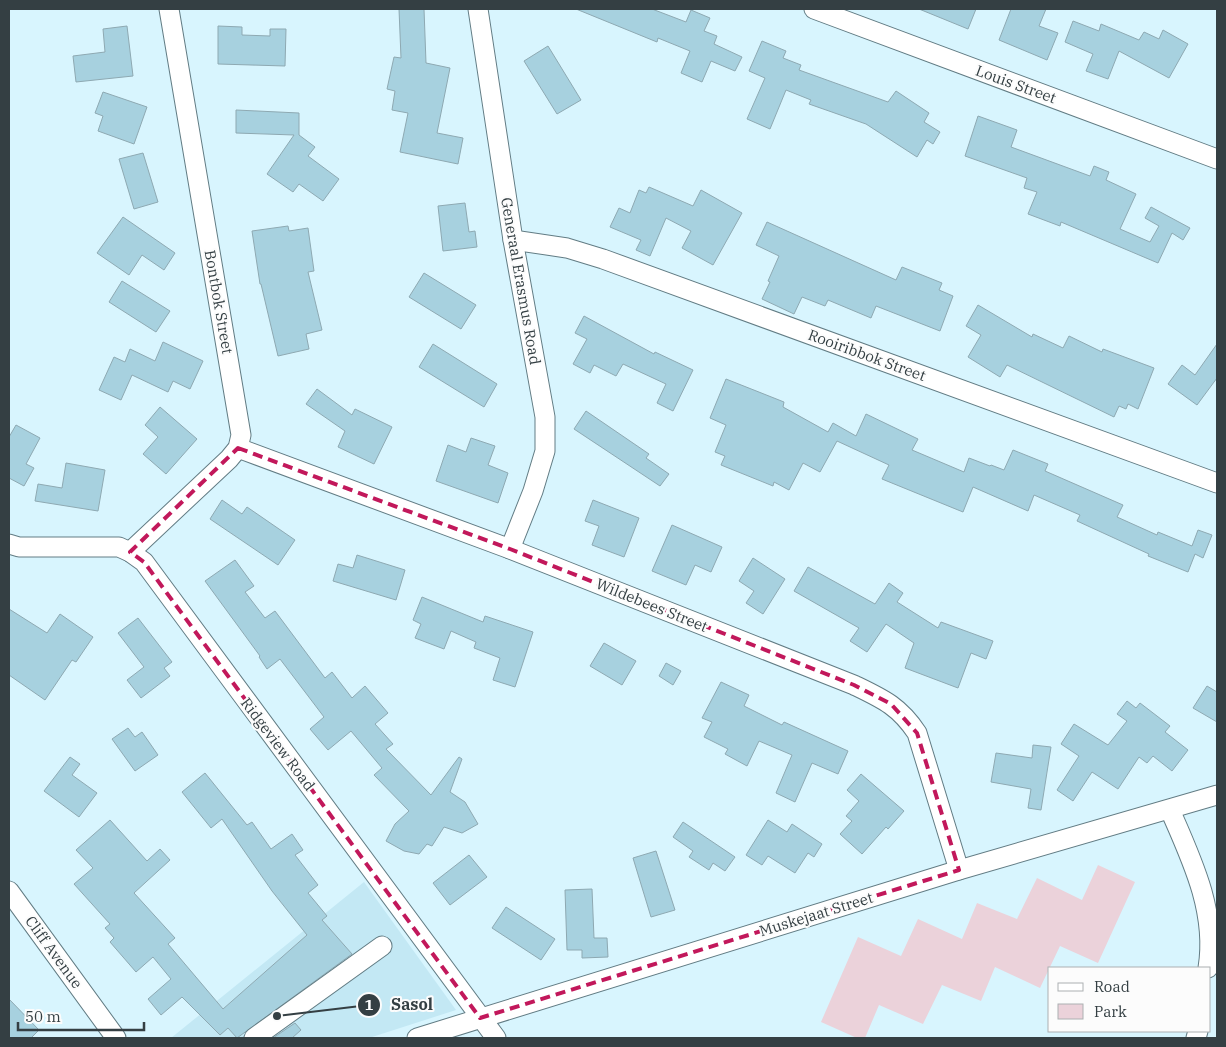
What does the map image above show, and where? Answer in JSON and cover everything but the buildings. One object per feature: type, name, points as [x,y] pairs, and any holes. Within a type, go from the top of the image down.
[{"type":"street","name":"Bontbok Street","points":[[169,9],[240,424],[241,435],[238,448]]},
{"type":"street","name":"Generaal Erasmus Road","points":[[478,9],[513,240],[545,417],[544,451],[535,483],[510,549]]},
{"type":"street","name":"Louis Street","points":[[814,9],[1217,159]]},
{"type":"street","name":"Rooiribbok Street","points":[[513,240],[567,248],[603,259],[1217,483]]},
{"type":"street","name":"Wildebees Street","points":[[238,448],[510,549],[854,685],[891,704],[906,717],[917,733],[959,870]]},
{"type":"street","points":[[130,552],[229,459],[238,448]]},
{"type":"street","name":"Ridgeview Road","points":[[9,544],[19,546],[105,546],[130,552],[144,562],[496,1038]]},
{"type":"street","name":"Muskejaat Street","points":[[417,1038],[959,870],[1217,795]]},
{"type":"street","points":[[1170,810],[1194,864],[1206,907],[1211,949],[1208,967]]},
{"type":"street","name":"Cliff Avenue","points":[[9,891],[116,1038]]},
{"type":"street","points":[[254,1038],[382,946]]},
{"type":"highlighted area","points":[[238,448],[510,549],[854,685],[891,704],[917,733],[959,870],[480,1018],[144,562],[130,552]]},
{"type":"shaded area","points":[[364,882],[456,1010],[369,1038],[171,1038]]},
{"type":"green space","points":[[1098,865],[1135,882],[1098,963],[1060,946],[1050,967],[1048,967],[1040,988],[995,967],[981,1001],[942,985],[923,1024],[879,1005],[865,1038],[857,1038],[821,1022],[858,937],[901,956],[918,919],[962,939],[977,903],[1017,919],[1037,878],[1082,900]]},
{"type":"place","name":"Sasol","points":[[277,1016]]}]
